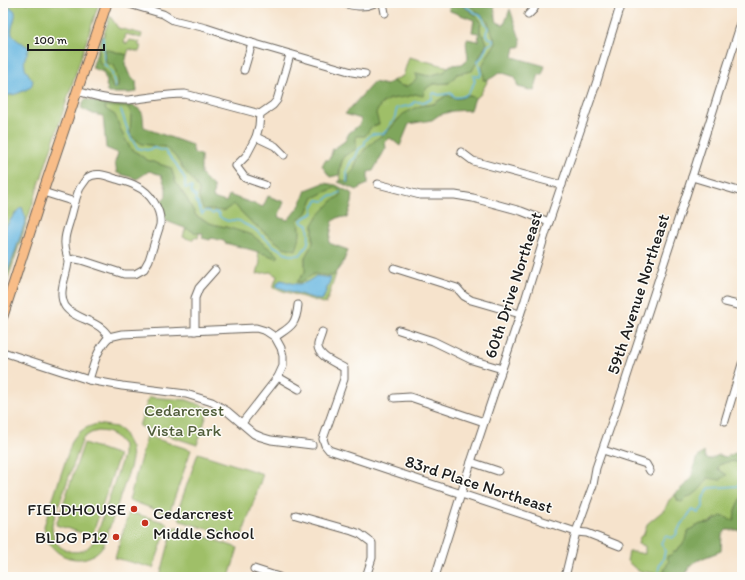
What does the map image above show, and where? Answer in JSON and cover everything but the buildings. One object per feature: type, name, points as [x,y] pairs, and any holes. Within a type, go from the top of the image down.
[{"type":"main road","points":[[3,316],[106,3]]},
{"type":"street","points":[[126,3],[163,14],[173,20],[206,28],[352,72],[365,74]]},
{"type":"street","points":[[342,3],[357,6],[375,3]]},
{"type":"street","points":[[383,3],[385,13]]},
{"type":"street","points":[[528,15],[534,9],[536,3]]},
{"type":"street","name":"60th Drive Northeast","points":[[437,576],[471,462],[549,222],[598,78],[621,3]]},
{"type":"street","name":"59th Avenue Northeast","points":[[564,577],[576,532],[593,485],[596,468],[742,20]]},
{"type":"street","points":[[244,70],[252,43]]},
{"type":"street","points":[[77,91],[94,96],[128,100],[173,94],[185,94],[260,114],[273,105],[277,100],[290,54]]},
{"type":"street","points":[[260,114],[256,136],[246,156],[236,166],[245,178],[265,185]]},
{"type":"street","points":[[256,136],[275,146],[284,155]]},
{"type":"street","points":[[461,152],[473,162],[562,185]]},
{"type":"street","points":[[68,260],[81,260],[124,274],[135,274],[139,272],[144,269],[149,260],[160,225],[161,219],[158,207],[145,192],[135,185],[104,175],[88,178],[81,187],[75,202],[64,241],[68,260],[62,296],[67,309],[102,328],[109,337]]},
{"type":"street","points":[[692,177],[742,192]]},
{"type":"street","points":[[378,184],[420,195],[455,195],[473,198],[521,211],[549,222]]},
{"type":"street","points":[[43,192],[75,202]]},
{"type":"street","points":[[394,268],[457,288],[464,296],[471,300],[520,314]]},
{"type":"street","points":[[195,331],[195,298],[199,288],[215,270]]},
{"type":"street","points":[[725,302],[742,306]]},
{"type":"street","points":[[274,337],[291,326],[297,316],[298,306]]},
{"type":"street","points":[[89,380],[99,350],[109,337],[122,334],[256,328],[266,331],[274,337],[281,348],[283,366],[278,377],[242,423]]},
{"type":"street","points":[[399,330],[433,341],[472,360],[502,369]]},
{"type":"street","name":"83rd Place Northeast","points":[[322,332],[318,345],[320,352],[344,368],[344,378],[323,439],[329,450],[620,546]]},
{"type":"street","points":[[3,352],[89,380],[122,386],[186,394],[212,402],[227,411],[254,434],[260,437],[271,440],[312,445]]},
{"type":"street","points":[[725,421],[742,364]]},
{"type":"street","points":[[278,377],[299,389]]},
{"type":"street","points":[[394,398],[410,396],[484,422]]},
{"type":"street","points":[[603,450],[646,464],[650,471]]},
{"type":"street","points":[[471,462],[498,471]]},
{"type":"street","points":[[296,515],[352,531],[360,534],[372,543],[372,558],[366,577]]},
{"type":"street","points":[[254,569],[279,577]]},
{"type":"green space","points":[[3,3],[99,3],[3,294]]},
{"type":"green space","points":[[448,3],[460,3],[481,22],[480,33],[484,36],[487,43],[472,71],[457,74],[449,83],[433,84],[425,89],[423,96],[415,94],[406,97],[389,99],[381,104],[376,113],[379,124],[371,127],[365,136],[356,136],[356,149],[344,156],[340,166],[339,175],[330,177],[322,166],[325,160],[328,160],[331,156],[332,150],[345,141],[349,133],[360,124],[361,119],[345,114],[374,82],[386,85],[392,81],[403,86],[408,86],[417,78],[416,73],[428,76],[444,72],[450,65],[462,64],[468,59],[466,44],[467,39],[478,41],[479,35],[478,33],[472,32],[474,20],[450,11]]},
{"type":"green space","points":[[460,3],[467,3],[487,20],[496,43],[486,58],[483,79],[487,82],[480,95],[475,98],[468,95],[458,98],[447,95],[433,104],[420,106],[397,120],[387,132],[366,148],[357,160],[354,170],[349,175],[349,184],[341,180],[340,171],[345,154],[350,145],[383,103],[391,99],[411,96],[431,85],[449,83],[457,74],[472,71],[487,43],[481,33],[481,22]]},
{"type":"green space","points":[[467,3],[494,4],[497,22],[504,25],[510,9],[521,42],[520,47],[515,47],[513,57],[545,66],[542,75],[539,74],[534,91],[518,87],[515,77],[500,72],[490,79],[483,80],[484,77],[482,66],[496,43],[487,20]]},
{"type":"green space","points":[[110,16],[118,28],[142,34],[141,38],[126,34],[124,42],[127,44],[130,40],[140,42],[138,45],[141,46],[139,52],[129,49],[127,55],[105,49],[116,72],[118,87],[113,88],[108,75],[99,61],[99,46],[102,36],[104,36]]},
{"type":"green space","points":[[99,46],[99,61],[108,75],[113,88],[118,87],[118,81],[114,65],[106,63],[105,49],[127,55],[125,64],[129,74],[136,81],[137,92],[108,93],[106,90],[108,88],[106,86],[107,82],[103,72],[92,68]]},
{"type":"green space","points":[[409,57],[449,67],[444,72],[428,76],[416,73],[418,78],[415,82],[409,86],[403,86],[392,81],[403,76]]},
{"type":"green space","points":[[447,95],[462,98],[467,95],[475,98],[471,110],[453,111],[439,115],[432,120],[409,124],[400,146],[390,138],[385,142],[386,148],[373,171],[368,172],[368,184],[357,190],[338,182],[341,180],[348,183],[349,175],[354,170],[357,160],[366,148],[387,132],[403,114],[420,106],[434,104]]},
{"type":"green space","points":[[85,99],[101,103],[128,105],[138,108],[142,113],[144,127],[192,145],[194,153],[201,155],[201,174],[214,187],[213,198],[226,202],[229,195],[263,207],[268,196],[284,202],[278,217],[288,220],[300,205],[306,190],[324,183],[336,185],[353,194],[352,203],[347,218],[339,217],[333,221],[329,243],[348,250],[343,263],[333,276],[314,274],[301,282],[297,282],[305,272],[305,257],[313,243],[313,225],[318,216],[331,202],[341,195],[339,190],[334,188],[313,198],[307,213],[297,220],[300,228],[300,235],[296,250],[283,247],[249,220],[234,204],[224,211],[203,209],[199,199],[199,190],[175,156],[165,147],[142,144],[130,135],[131,115],[129,108],[105,106],[105,109],[115,115],[130,148],[147,160],[171,168],[176,183],[196,216],[212,224],[252,235],[279,256],[277,258],[225,243],[224,241],[211,238],[210,240],[202,238],[203,233],[196,233],[166,221],[159,203],[166,196],[166,188],[161,175],[149,171],[137,179],[117,173],[115,162],[118,153],[106,148],[103,116],[93,114],[81,108]]},
{"type":"green space","points":[[105,106],[129,107],[131,115],[130,135],[142,144],[165,147],[175,156],[199,190],[199,199],[234,204],[249,220],[283,247],[299,241],[300,227],[297,220],[307,213],[313,198],[334,188],[339,190],[342,195],[331,202],[313,225],[313,243],[305,257],[305,265],[336,274],[326,304],[273,288],[277,276],[270,272],[257,274],[260,262],[257,251],[279,256],[230,228],[212,224],[196,216],[176,183],[171,168],[147,160],[130,148],[122,133],[105,109]]},
{"type":"green space","points":[[186,227],[199,233],[198,238],[194,237],[192,240],[183,237]]},
{"type":"green space","name":"Cedarcrest Vista Park","points":[[149,397],[187,400],[209,408],[197,445],[139,426]]},
{"type":"green space","points":[[97,424],[116,427],[123,432],[131,448],[132,459],[104,544],[91,556],[84,559],[76,559],[60,554],[53,548],[46,538],[44,526],[72,441],[80,432]],"holes":[[[98,431],[107,432],[115,436],[123,445],[123,456],[96,538],[90,546],[84,550],[72,552],[60,547],[57,544],[55,541],[52,524],[83,438]]]},
{"type":"green space","points":[[147,436],[191,450],[170,511],[165,513],[129,500]]},
{"type":"green space","points":[[84,443],[119,455],[92,536],[56,525]]},
{"type":"green space","points":[[742,450],[742,463],[730,462],[719,465],[718,469],[727,475],[720,480],[708,478],[697,492],[687,497],[682,502],[678,501],[675,494],[689,481],[696,459],[704,452],[705,458],[710,459],[719,455],[726,457]]},
{"type":"green space","points":[[198,453],[263,474],[241,539],[181,521],[177,513]]},
{"type":"green space","points":[[734,461],[742,463],[742,495],[735,511],[734,520],[716,518],[709,523],[701,524],[689,530],[683,543],[673,552],[664,570],[664,577],[652,577],[654,573],[638,571],[627,561],[629,552],[645,554],[645,546],[638,544],[640,538],[644,534],[647,524],[665,509],[669,500],[675,495],[678,501],[699,490],[708,478],[727,475],[718,469],[719,465]]},
{"type":"green space","points":[[742,495],[742,527],[740,530],[726,530],[722,536],[721,551],[698,560],[690,566],[685,577],[664,577],[665,569],[669,562],[667,556],[671,555],[681,546],[689,530],[701,524],[710,523],[721,516],[734,520],[735,511]]},
{"type":"green space","points":[[129,512],[167,523],[167,529],[153,568],[115,558]]},
{"type":"green space","points":[[177,527],[238,548],[229,577],[160,577],[173,528]]},
{"type":"water","points":[[3,7],[14,10],[15,17],[12,34],[29,48],[24,65],[33,81],[31,87],[17,94],[10,95],[3,94]]},
{"type":"water","points":[[22,207],[26,219],[7,274],[3,281],[3,230]]},
{"type":"water","points":[[316,276],[331,278],[323,299],[319,300],[277,287],[277,283],[281,280],[299,284],[307,282]]},
{"type":"waterway","points":[[347,182],[347,170],[359,149],[365,144],[365,141],[372,134],[381,134],[388,129],[391,122],[394,121],[397,108],[412,105],[414,102],[429,101],[432,99],[432,95],[434,93],[439,95],[452,93],[454,97],[462,97],[468,94],[475,81],[473,76],[479,77],[481,74],[478,61],[482,57],[487,46],[493,42],[493,39],[489,38],[486,33],[488,28],[482,17],[465,6],[464,3]]},
{"type":"waterway","points":[[103,37],[104,64],[112,72],[115,88]]},
{"type":"waterway","points":[[121,110],[129,134],[137,148],[147,150],[154,148],[165,151],[176,164],[185,179],[185,188],[192,187],[191,191],[194,196],[196,196],[195,201],[197,202],[202,214],[205,211],[209,211],[213,214],[215,212],[220,214],[219,216],[228,221],[240,221],[253,228],[274,246],[289,255],[300,255],[308,244],[308,224],[302,223],[301,220],[313,213],[313,207],[318,200],[324,201],[330,196],[334,196],[340,192]]},
{"type":"waterway","points":[[657,577],[660,563],[663,559],[665,551],[661,543],[665,536],[672,538],[676,535],[681,524],[691,511],[693,510],[698,513],[703,507],[703,498],[709,488],[738,486],[742,477]]},
{"type":"place","name":"FIELDHOUSE","points":[[134,509]]},
{"type":"place","name":"Cedarcrest Middle School","points":[[145,523]]},
{"type":"place","name":"BLDG P12","points":[[116,537]]}]
